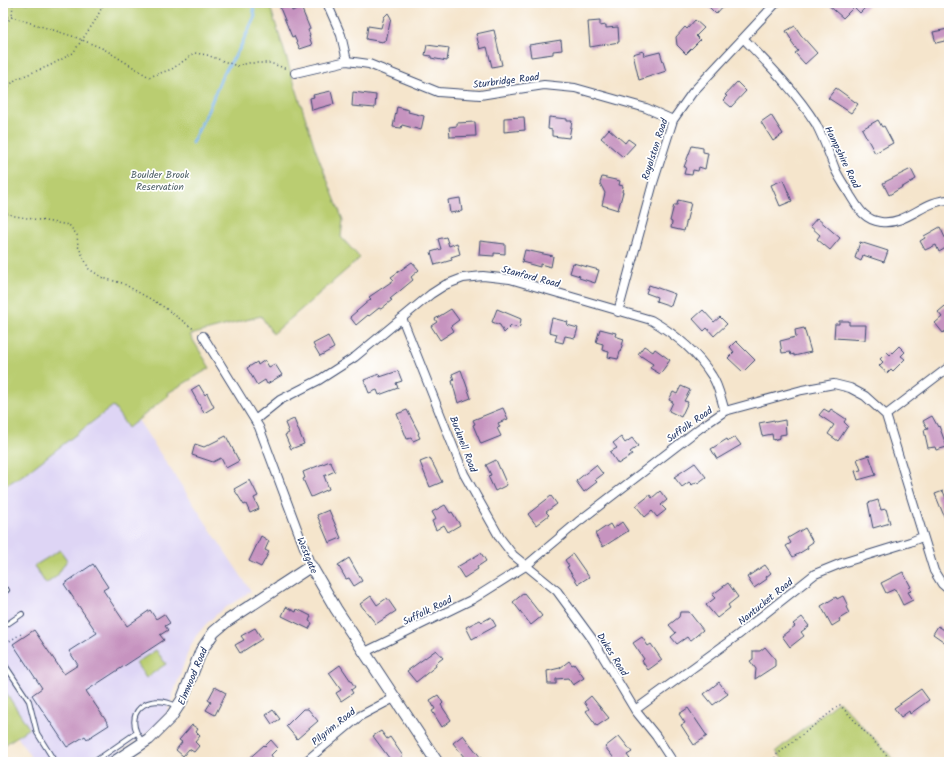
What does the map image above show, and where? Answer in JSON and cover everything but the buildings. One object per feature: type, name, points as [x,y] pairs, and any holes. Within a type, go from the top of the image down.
[{"type":"street","points":[[327,3],[341,35],[347,61]]},
{"type":"street","name":"Royalston Road","points":[[618,312],[653,183],[673,120],[692,93],[776,3]]},
{"type":"street","name":"Hampshire Road","points":[[744,39],[783,79],[804,106],[822,136],[836,169],[858,209],[864,214],[874,220],[895,221],[936,202],[949,200]]},
{"type":"street","name":"Sturbridge Road","points":[[295,73],[347,61],[370,64],[438,92],[480,95],[544,85],[575,88],[646,108],[673,120]]},
{"type":"street","name":"Stanford Road","points":[[255,420],[280,400],[319,380],[355,357],[431,294],[445,285],[463,278],[483,276],[510,279],[618,312],[651,320],[671,332],[692,351],[713,377],[725,411]]},
{"type":"street","name":"Bucknell Road","points":[[402,318],[464,474],[500,538],[513,555],[527,565]]},
{"type":"street","name":"Westgate","points":[[203,336],[255,420],[311,566],[336,610],[396,697],[437,762]]},
{"type":"street","points":[[949,368],[886,415],[934,571],[942,584],[949,590]]},
{"type":"street","name":"Suffolk Road","points":[[365,652],[473,599],[527,565],[578,522],[700,428],[725,411],[802,390],[834,384],[850,388],[865,396],[886,415]]},
{"type":"street","name":"Nantucket Road","points":[[635,710],[738,635],[815,574],[842,563],[910,542],[922,536]]},
{"type":"street","name":"Dukes Road","points":[[527,565],[557,591],[593,640],[635,710],[656,736],[673,762]]},
{"type":"street","name":"Elmwood Road","points":[[114,762],[144,743],[163,726],[178,707],[201,651],[214,632],[227,621],[311,566]]},
{"type":"street","name":"Pilgrim Road","points":[[305,762],[360,716],[396,697]]},
{"type":"lane","points":[[3,627],[22,614]]},
{"type":"lane","points":[[3,662],[29,701],[37,733],[55,762]]},
{"type":"lane","points":[[144,743],[136,733],[133,725],[137,712],[143,705],[153,701],[162,701],[178,707]]},
{"type":"lane","points":[[94,762],[136,733]]},
{"type":"path","points":[[3,26],[12,18],[13,3]]},
{"type":"path","points":[[3,92],[16,79],[49,66],[73,53],[104,3]]},
{"type":"path","points":[[3,17],[12,18],[82,40],[104,49],[149,77],[172,69],[195,53],[207,55],[222,62],[237,66],[249,63],[270,63],[295,73]]},
{"type":"path","points":[[3,212],[15,216],[69,225],[77,234],[78,246],[89,269],[103,278],[122,283],[161,305],[203,336]]},
{"type":"path","points":[[3,645],[21,634]]},
{"type":"path","points":[[775,762],[775,756],[840,705],[893,762]]},
{"type":"shaded area","points":[[96,378],[128,428],[138,420],[251,591],[219,612],[196,636],[189,649],[167,712],[154,728],[103,762],[34,762],[17,736],[29,728],[3,688],[3,440]]},
{"type":"green space","name":"Boulder Brook Reservation","points":[[3,3],[269,3],[316,151],[343,220],[341,237],[360,258],[273,334],[261,316],[190,335],[210,368],[168,393],[169,395],[128,428],[113,406],[26,473],[3,487]]},
{"type":"green space","points":[[60,550],[67,560],[57,576],[46,584],[34,566]]},
{"type":"green space","points":[[156,650],[166,664],[146,678],[136,663]]},
{"type":"green space","points":[[3,688],[29,728],[3,746]]},
{"type":"green space","points":[[839,701],[896,762],[785,762],[776,751]]},
{"type":"waterway","points":[[192,143],[209,108],[222,76],[240,48],[255,16],[252,3]]}]
